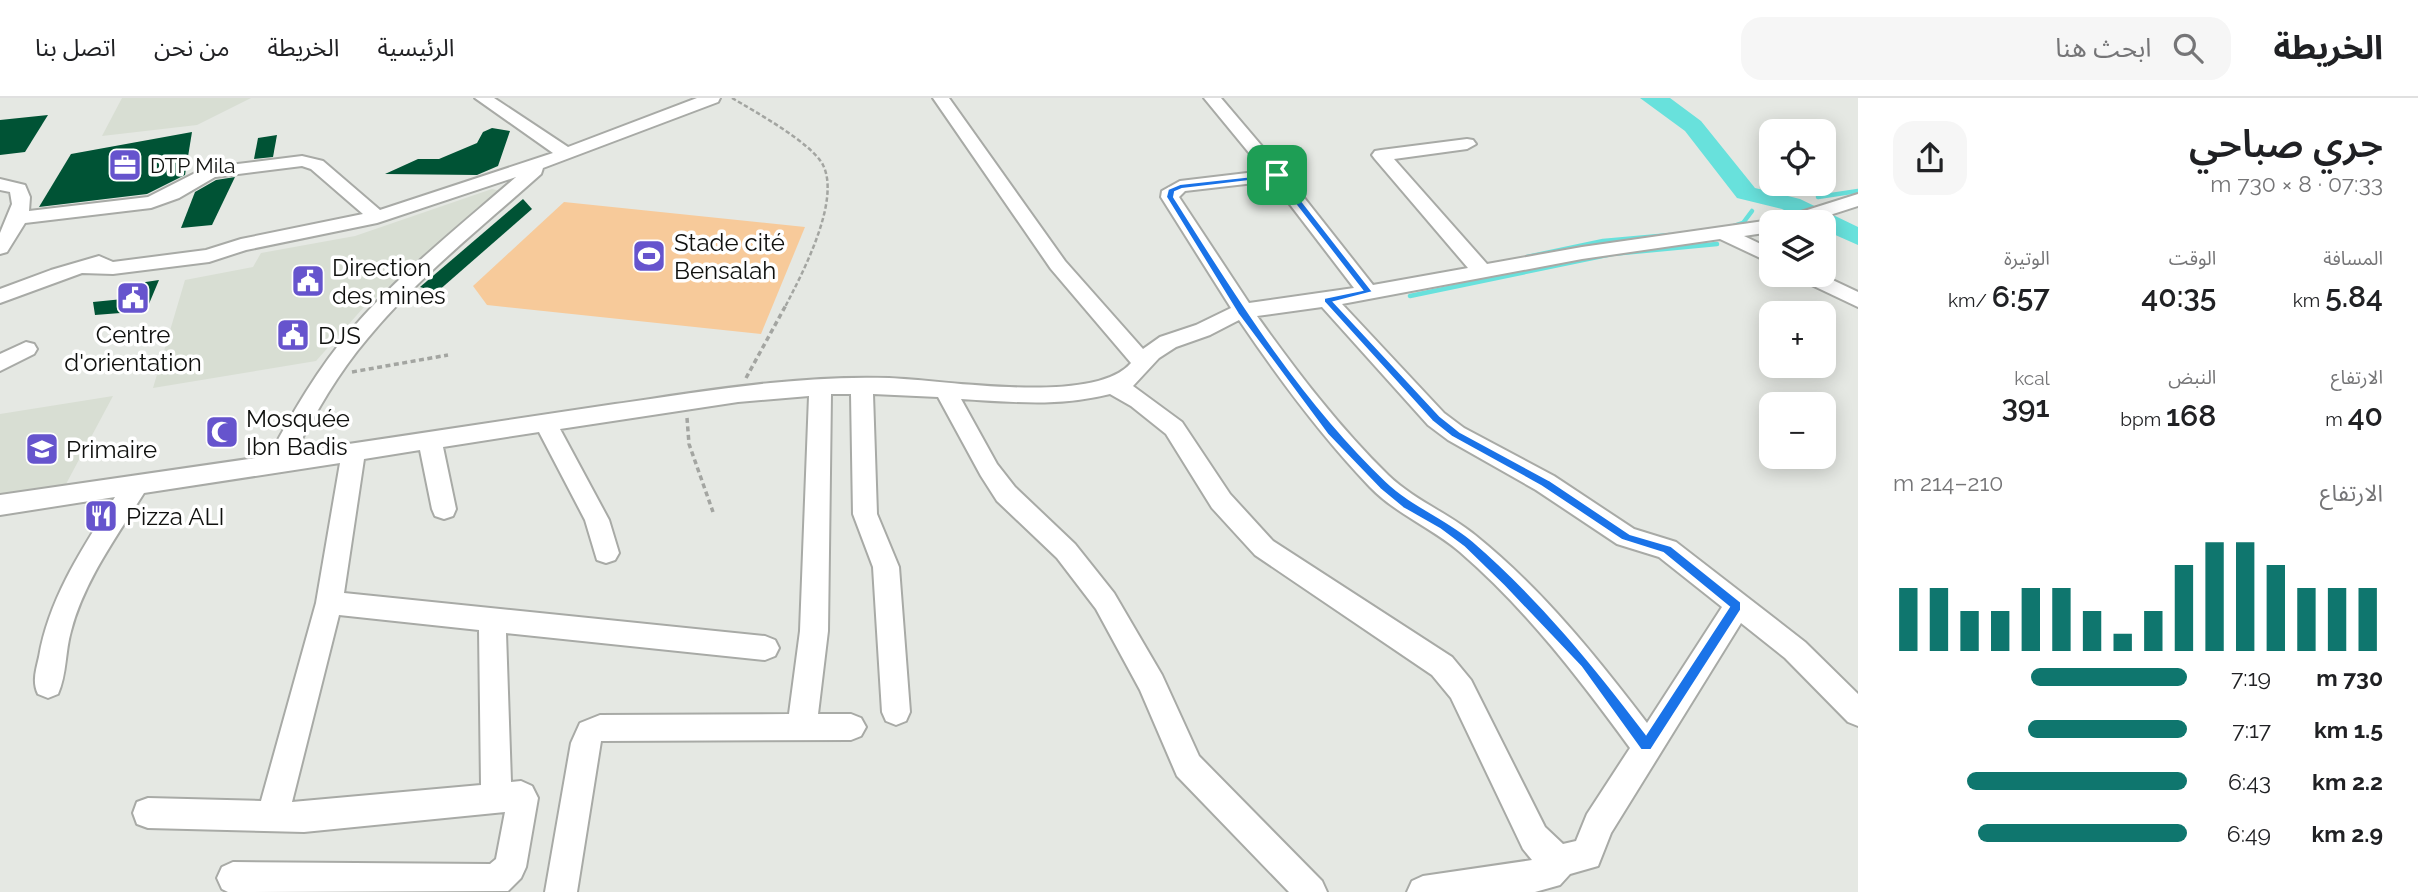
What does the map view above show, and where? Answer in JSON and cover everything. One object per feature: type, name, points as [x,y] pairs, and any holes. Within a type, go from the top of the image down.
[{"type":"street","points":[[483,98],[565,153]]},
{"type":"street","points":[[0,296],[58,274],[85,268],[113,268],[209,256],[241,245],[377,218],[544,162],[712,98]]},
{"type":"street","points":[[940,98],[1058,265],[1143,363]]},
{"type":"street","points":[[1212,98],[1277,175],[1368,292]]},
{"type":"street","points":[[1467,144],[1381,155],[1483,272]]},
{"type":"street","points":[[18,218],[151,202],[172,194],[194,179],[211,172],[302,161],[317,165],[377,218]]},
{"type":"street","points":[[276,465],[323,382],[384,306],[544,162]]},
{"type":"street","points":[[1277,175],[1180,186],[1171,191],[1170,197],[1241,311],[1332,432],[1384,486],[1407,505],[1444,526],[1468,544],[1508,583],[1586,663],[1646,745]]},
{"type":"street","points":[[0,184],[18,189],[21,196],[18,218],[0,248]]},
{"type":"street","points":[[1827,210],[1858,200]]},
{"type":"street","points":[[0,505],[738,394],[862,386],[1057,397],[1112,385],[1130,378],[1168,342],[1203,330],[1241,311],[1327,300],[1582,253],[1759,228]]},
{"type":"street","points":[[1725,234],[1759,251]]},
{"type":"street","points":[[1831,287],[1858,300]]},
{"type":"street","points":[[1327,300],[1436,419],[1456,434],[1545,483],[1632,540],[1667,549],[1795,650],[1858,713]]},
{"type":"street","points":[[0,364],[26,349]]},
{"type":"street","points":[[1112,385],[1139,400],[1174,428],[1221,501],[1264,548],[1442,666],[1461,689],[1534,838],[1545,851],[1561,860]]},
{"type":"street","points":[[862,386],[865,514],[886,568],[896,712]]},
{"type":"street","points":[[802,726],[814,631],[820,387]]},
{"type":"street","points":[[945,389],[989,470],[1006,494],[1066,551],[1105,601],[1152,684],[1188,765],[1311,892]]},
{"type":"street","points":[[546,424],[597,520],[607,553]]},
{"type":"street","points":[[430,441],[444,509]]},
{"type":"street","points":[[272,818],[329,603],[353,453]]},
{"type":"street","points":[[48,685],[57,630],[81,574],[135,486]]},
{"type":"street","points":[[329,603],[765,648]]},
{"type":"street","points":[[1423,892],[1549,874],[1561,860],[1587,855],[1598,825],[1646,745],[1737,606]]},
{"type":"street","points":[[492,620],[496,798]]},
{"type":"street","points":[[561,892],[590,732],[600,727],[851,727]]},
{"type":"street","points":[[148,813],[272,818],[521,796],[523,798],[510,867],[497,880],[233,878]]},
{"type":"path","points":[[732,98],[815,156],[827,174],[828,188],[812,254],[738,394]]},
{"type":"path","points":[[323,382],[369,367],[448,355]]},
{"type":"path","points":[[687,402],[689,444],[713,512]]},
{"type":"shaded area","points":[[122,98],[251,98],[197,125],[102,136]]},
{"type":"shaded area","points":[[492,189],[505,192],[364,307],[316,361],[153,388],[185,280],[253,267],[261,253],[355,236]]},
{"type":"shaded area","name":"Stade cité Bensalah","points":[[564,202],[805,227],[761,334],[487,305],[473,286]]},
{"type":"shaded area","name":"Primaire","points":[[113,396],[66,484],[44,492],[0,498],[0,414]]},
{"type":"building","points":[[48,115],[25,152],[0,155],[0,120]]},
{"type":"building","points":[[492,128],[510,131],[498,166],[477,175],[385,174],[418,159],[439,159],[477,143],[483,132]]},
{"type":"building","name":"DTP Mila","points":[[192,132],[185,175],[147,194],[39,207],[71,154]]},
{"type":"building","points":[[277,135],[273,157],[254,159],[258,138]]},
{"type":"building","points":[[235,177],[212,225],[181,228],[195,192],[216,180]]},
{"type":"building","points":[[523,199],[532,209],[437,292],[420,287]]},
{"type":"building","points":[[159,280],[146,311],[95,315],[93,302],[133,298],[139,283]]},
{"type":"waterway","points":[[1651,98],[1665,104],[1693,126],[1746,193],[1791,204],[1858,237]]},
{"type":"waterway","points":[[1818,197],[1858,191]]},
{"type":"waterway","points":[[1731,227],[1743,223],[1752,211]]},
{"type":"waterway","points":[[1527,257],[1603,241],[1670,235]]},
{"type":"waterway","points":[[1410,296],[1612,254],[1717,244]]},
{"type":"place","name":"DTP Mila","points":[[125,165]]},
{"type":"place","name":"Stade cité Bensalah","points":[[649,256]]},
{"type":"place","name":"Direction des mines","points":[[308,281]]},
{"type":"place","name":"Centre d'orientation","points":[[133,298]]},
{"type":"place","name":"DJS","points":[[293,335]]},
{"type":"place","name":"Mosquée Ibn Badis","points":[[222,432]]},
{"type":"place","name":"Primaire","points":[[42,449]]},
{"type":"place","name":"Pizza ALI","points":[[101,516]]},
{"type":"route","points":[[1277,175],[1368,292],[1327,300],[1436,419],[1456,434],[1545,483],[1626,537],[1667,549],[1737,606],[1646,745],[1586,663],[1508,583],[1468,544],[1444,526],[1407,505],[1384,486],[1332,432],[1241,311],[1170,197],[1171,191],[1180,186],[1277,175]]}]
